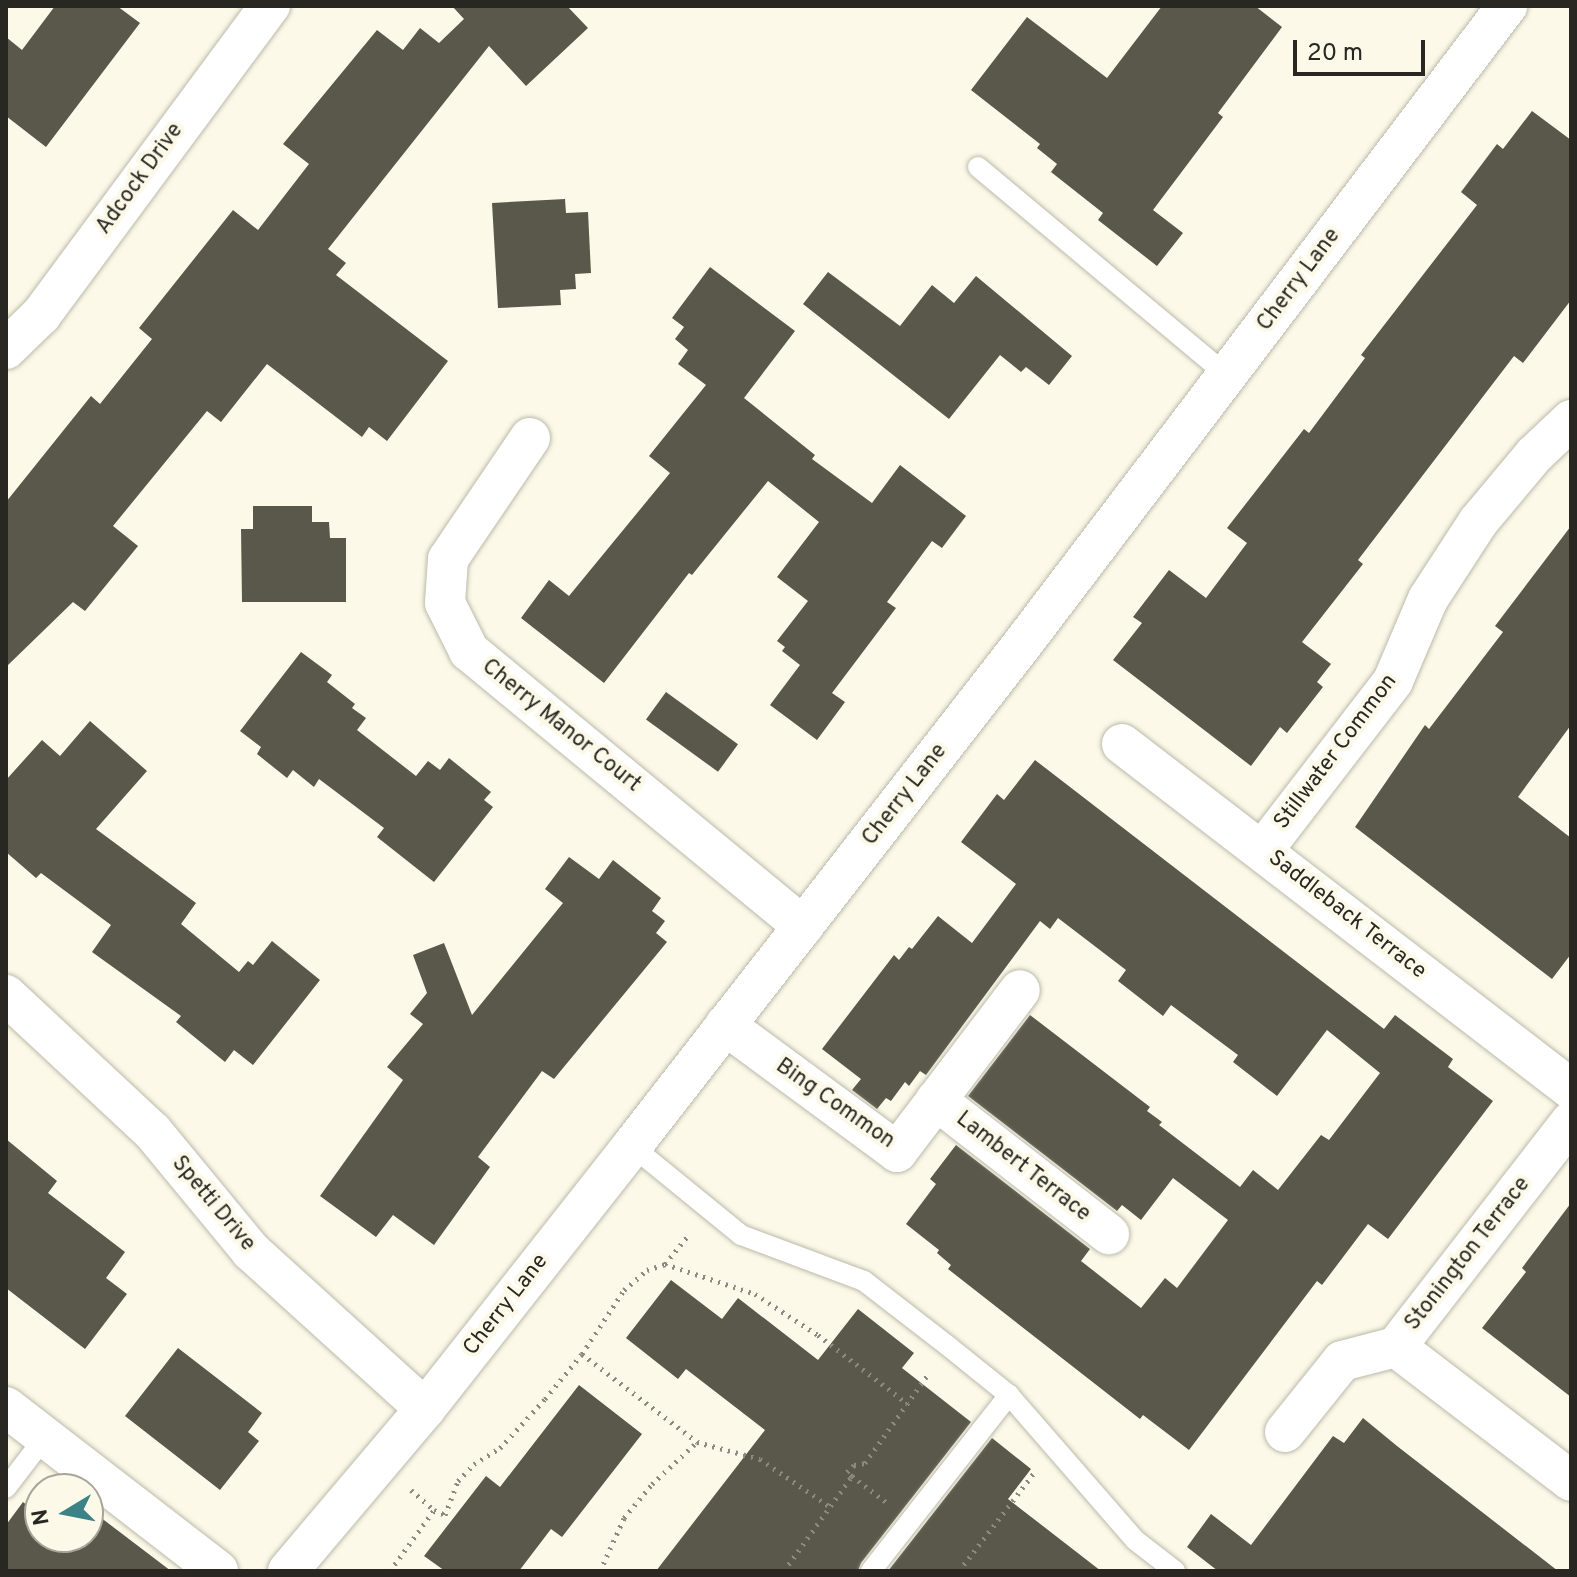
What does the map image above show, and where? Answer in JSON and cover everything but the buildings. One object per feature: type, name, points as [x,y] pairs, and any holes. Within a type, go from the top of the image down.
[{"type":"street","name":"Adcock Drive","points":[[6,349],[41,315],[270,6]]},
{"type":"street","name":"Cherry Lane","points":[[288,1571],[425,1409],[632,1146],[1227,375],[1507,6]]},
{"type":"street","name":"Stillwater Common","points":[[1263,850],[1393,681],[1428,599],[1478,522],[1534,455],[1571,420]]},
{"type":"street","name":"Cherry Manor Court","points":[[530,438],[448,559],[445,603],[469,651],[803,926]]},
{"type":"street","name":"Saddleback Terrace","points":[[1122,744],[1571,1089]]},
{"type":"street","name":"Bing Common","points":[[725,1025],[897,1152],[1020,990]]},
{"type":"street","name":"Spetti Drive","points":[[6,995],[152,1131],[251,1251],[425,1409]]},
{"type":"street","name":"Lambert Terrace","points":[[936,1100],[1109,1234]]},
{"type":"street","name":"Stonington Terrace","points":[[1285,1432],[1342,1361],[1396,1347],[1571,1121]]},
{"type":"street","points":[[1396,1347],[1571,1481]]},
{"type":"street","points":[[6,1407],[218,1571]]},
{"type":"lane","points":[[978,167],[1227,375]]},
{"type":"lane","points":[[632,1146],[741,1235],[864,1281],[948,1346],[1009,1395],[1135,1540],[1175,1571]]},
{"type":"lane","points":[[871,1571],[1009,1395]]},
{"type":"lane","points":[[6,1488],[45,1437]]},
{"type":"path","points":[[390,1571],[434,1510],[445,1515],[458,1481],[474,1464],[500,1448],[582,1354],[624,1290],[647,1270],[665,1264],[755,1294],[818,1335],[908,1404]]},
{"type":"path","points":[[910,1520],[847,1472],[854,1465],[865,1463],[948,1346]]},
{"type":"path","points":[[582,1354],[697,1442],[760,1459],[829,1506]]},
{"type":"path","points":[[600,1571],[624,1518],[652,1484],[697,1442]]},
{"type":"path","points":[[959,1571],[1054,1447]]},
{"type":"path","points":[[784,1571],[852,1476]]}]
